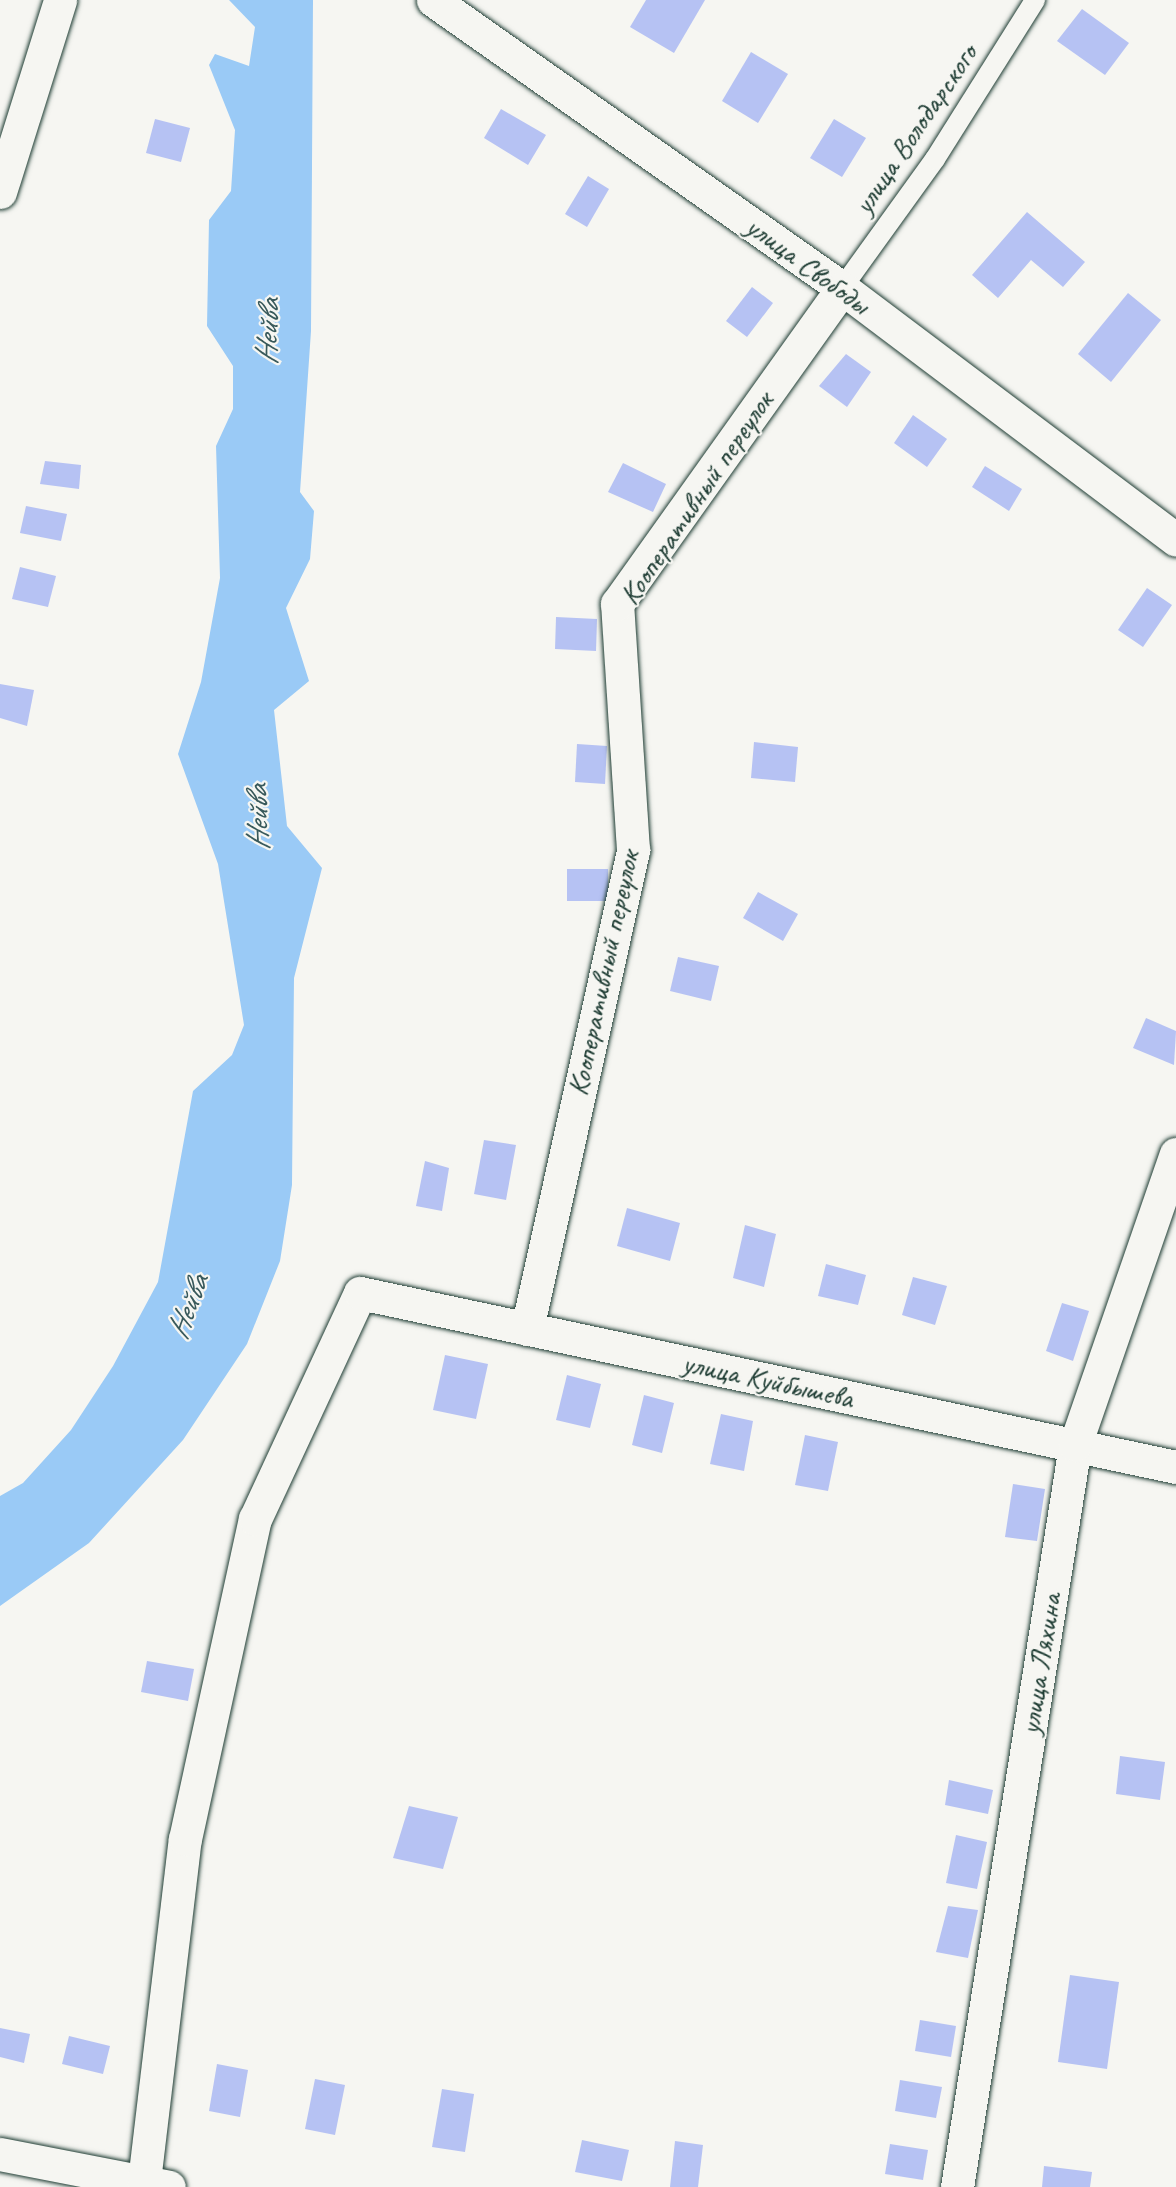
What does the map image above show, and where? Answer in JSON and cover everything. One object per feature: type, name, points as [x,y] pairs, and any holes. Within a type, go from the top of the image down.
[{"type":"street","points":[[0,192],[60,0]]},
{"type":"street","name":"улица Свободы","points":[[433,0],[842,288],[1176,540]]},
{"type":"street","name":"Кооперативный переулок","points":[[527,1329],[633,850],[617,604],[842,288]]},
{"type":"street","name":"улица Ляхина","points":[[957,2187],[1075,1445],[1176,1154]]},
{"type":"street","name":"улица Куйбышева","points":[[156,2184],[185,1839],[255,1519],[360,1293],[1176,1467]]},
{"type":"street","points":[[0,2154],[156,2184]]},
{"type":"lane","name":"улица Володарского","points":[[842,288],[935,159],[1035,0]]},
{"type":"water","name":"Нейва","points":[[229,0],[313,0],[311,331],[300,492],[314,511],[310,559],[286,608],[309,681],[274,710],[287,826],[322,868],[294,978],[292,1185],[280,1261],[247,1344],[183,1440],[89,1543],[0,1606],[0,1496],[23,1483],[71,1430],[113,1366],[158,1282],[193,1091],[232,1055],[244,1025],[218,864],[178,754],[201,682],[220,578],[216,446],[233,409],[233,366],[207,326],[209,220],[231,191],[235,130],[209,65],[215,54],[249,66],[255,27]]},
{"type":"building","points":[[646,0],[705,0],[674,53],[630,27]]},
{"type":"building","points":[[1082,9],[1129,43],[1105,75],[1057,41]]},
{"type":"building","points":[[751,52],[788,74],[758,123],[722,101]]},
{"type":"building","points":[[501,109],[546,135],[528,165],[484,138]]},
{"type":"building","points":[[155,119],[190,128],[181,162],[146,153]]},
{"type":"building","points":[[834,119],[866,138],[842,177],[810,158]]},
{"type":"building","points":[[588,176],[609,189],[587,227],[565,214]]},
{"type":"building","points":[[1027,212],[1085,262],[1063,287],[1031,260],[998,298],[972,275]]},
{"type":"building","points":[[752,287],[773,303],[747,337],[726,321]]},
{"type":"building","points":[[1128,293],[1161,320],[1111,382],[1078,354]]},
{"type":"building","points":[[846,354],[871,372],[847,407],[819,386]]},
{"type":"building","points":[[913,415],[947,439],[927,467],[894,443]]},
{"type":"building","points":[[45,461],[81,465],[79,489],[40,484]]},
{"type":"building","points":[[623,463],[666,484],[653,512],[608,492]]},
{"type":"building","points":[[985,466],[1022,489],[1009,511],[972,487]]},
{"type":"building","points":[[26,506],[67,514],[61,541],[20,533]]},
{"type":"building","points":[[20,567],[56,576],[48,607],[12,599]]},
{"type":"building","points":[[1147,588],[1172,605],[1143,647],[1118,630]]},
{"type":"building","points":[[556,617],[597,619],[596,651],[555,649]]},
{"type":"building","points":[[0,684],[34,690],[27,726],[0,718]]},
{"type":"building","points":[[754,742],[798,747],[795,782],[751,778]]},
{"type":"building","points":[[577,744],[607,746],[605,784],[575,782]]},
{"type":"building","points":[[567,869],[608,869],[608,901],[567,901]]},
{"type":"building","points":[[758,892],[798,914],[783,941],[743,918]]},
{"type":"building","points":[[678,957],[719,966],[711,1001],[670,991]]},
{"type":"building","points":[[1146,1018],[1176,1031],[1174,1065],[1133,1048]]},
{"type":"building","points":[[484,1140],[516,1145],[506,1200],[474,1194]]},
{"type":"building","points":[[425,1161],[449,1168],[442,1211],[416,1206]]},
{"type":"building","points":[[627,1208],[680,1223],[670,1261],[617,1246]]},
{"type":"building","points":[[745,1225],[776,1234],[764,1287],[733,1278]]},
{"type":"building","points":[[826,1264],[866,1275],[858,1305],[818,1296]]},
{"type":"building","points":[[913,1277],[947,1286],[935,1325],[902,1315]]},
{"type":"building","points":[[1062,1303],[1089,1311],[1073,1361],[1046,1351]]},
{"type":"building","points":[[445,1355],[488,1364],[476,1419],[433,1410]]},
{"type":"building","points":[[567,1375],[601,1384],[590,1428],[556,1420]]},
{"type":"building","points":[[644,1395],[674,1403],[662,1453],[632,1445]]},
{"type":"building","points":[[721,1414],[753,1421],[744,1471],[710,1464]]},
{"type":"building","points":[[805,1435],[838,1442],[828,1491],[795,1485]]},
{"type":"building","points":[[1013,1484],[1045,1489],[1037,1541],[1005,1537]]},
{"type":"building","points":[[147,1661],[194,1669],[188,1701],[141,1692]]},
{"type":"building","points":[[1120,1756],[1165,1762],[1160,1800],[1116,1794]]},
{"type":"building","points":[[949,1780],[993,1790],[988,1814],[945,1805]]},
{"type":"building","points":[[409,1806],[458,1817],[443,1869],[393,1858]]},
{"type":"building","points":[[956,1835],[987,1842],[977,1889],[946,1883]]},
{"type":"building","points":[[948,1906],[978,1910],[968,1958],[936,1952]]},
{"type":"building","points":[[1070,1975],[1119,1982],[1107,2069],[1058,2062]]},
{"type":"building","points":[[920,2020],[956,2026],[951,2057],[915,2051]]},
{"type":"building","points":[[0,2028],[30,2034],[24,2063],[0,2057]]},
{"type":"building","points":[[69,2036],[110,2046],[103,2074],[62,2064]]},
{"type":"building","points":[[217,2064],[248,2070],[240,2117],[209,2111]]},
{"type":"building","points":[[315,2079],[345,2085],[335,2135],[305,2129]]},
{"type":"building","points":[[900,2080],[942,2087],[936,2118],[895,2111]]},
{"type":"building","points":[[442,2089],[474,2094],[465,2152],[432,2147]]},
{"type":"building","points":[[582,2140],[629,2150],[622,2181],[575,2172]]},
{"type":"building","points":[[675,2141],[703,2145],[698,2187],[670,2187]]},
{"type":"building","points":[[890,2144],[928,2150],[923,2180],[885,2174]]},
{"type":"building","points":[[1044,2166],[1092,2172],[1090,2187],[1042,2187]]}]
